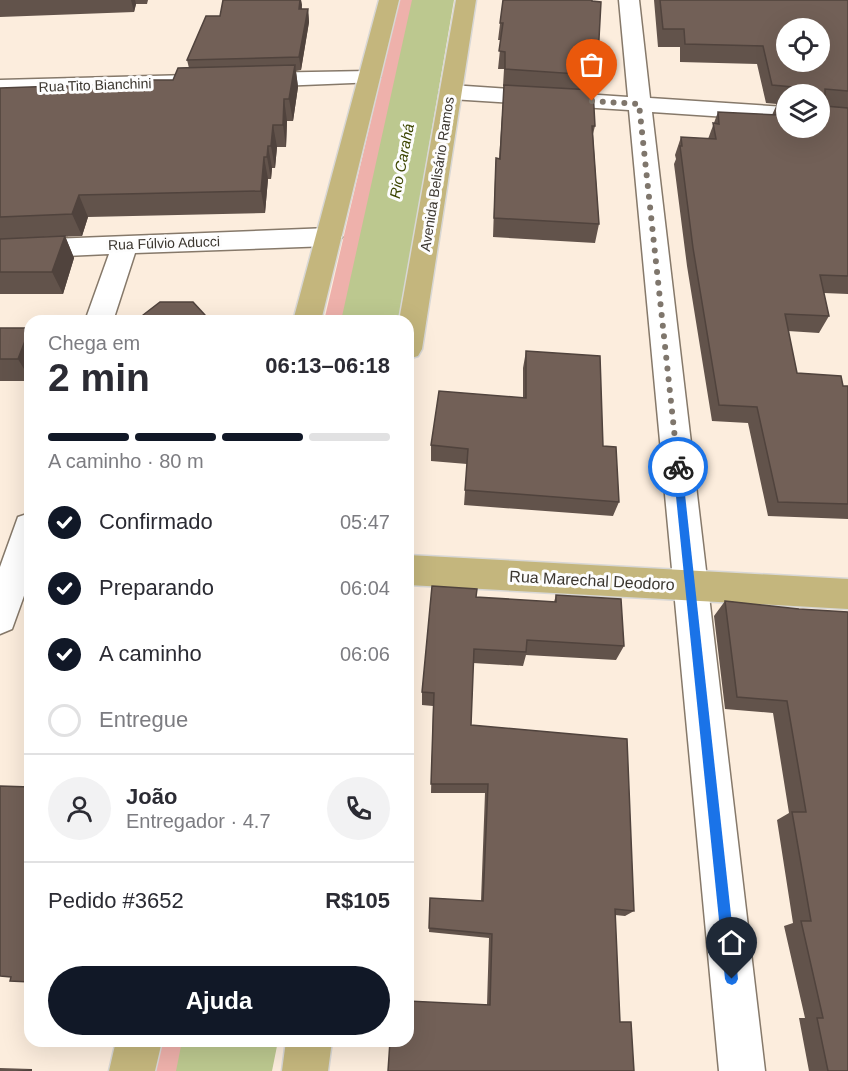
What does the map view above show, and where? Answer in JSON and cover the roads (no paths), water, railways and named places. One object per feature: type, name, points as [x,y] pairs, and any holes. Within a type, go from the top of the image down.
[{"type":"main road","points":[[309,315],[389,0]]},
{"type":"main road","name":"Avenida Belisário Ramos","points":[[414,315],[466,0]]},
{"type":"main road","name":"Rua Marechal Deodoro","points":[[414,570],[848,594]]},
{"type":"main road","points":[[132,1071],[138,1047]]},
{"type":"main road","points":[[305,1071],[308,1047]]},
{"type":"street","points":[[628,0],[742,1071]]},
{"type":"street","points":[[238,80],[369,77]]},
{"type":"street","name":"Rua Tito Bianchini","points":[[0,87],[214,81]]},
{"type":"street","points":[[451,92],[776,113]]},
{"type":"street","name":"Rua Fúlvio Aducci","points":[[0,250],[329,237]]},
{"type":"street","points":[[101,315],[124,245]]},
{"type":"street","points":[[0,618],[21,543]]},
{"type":"waterway","name":"Rio Carahá","points":[[371,315],[433,0]]},
{"type":"waterway","name":"Rio Carahá","points":[[224,1071],[229,1047]]}]
